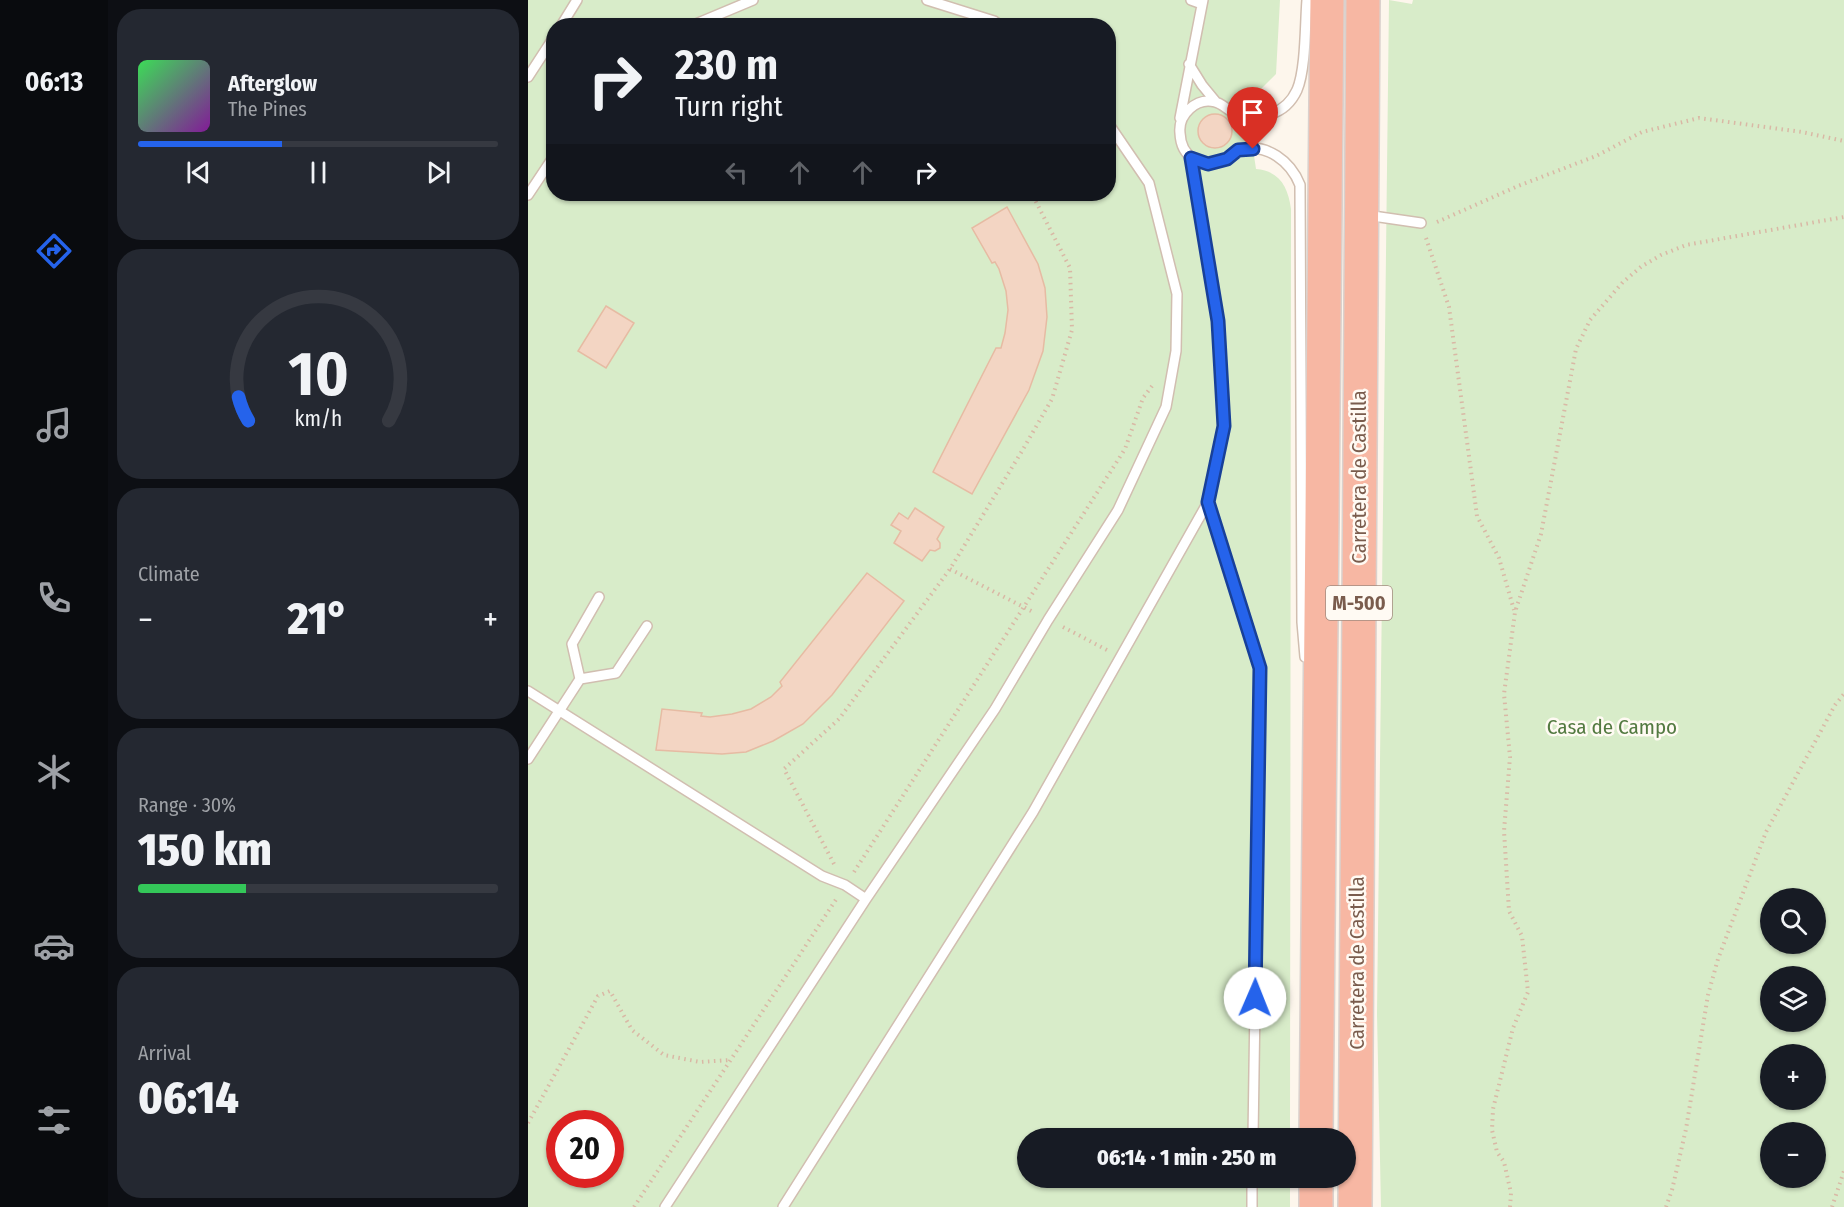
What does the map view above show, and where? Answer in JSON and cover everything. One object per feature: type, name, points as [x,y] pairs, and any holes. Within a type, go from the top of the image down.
[{"type":"highway","name":"Carretera de Castilla","points":[[1316,1128],[1327,0]]},
{"type":"highway","name":"Carretera de Castilla","points":[[1355,1207],[1364,0]]},
{"type":"highway","points":[[1316,1188],[1316,1207]]},
{"type":"lane","points":[[566,18],[577,0]]},
{"type":"lane","points":[[710,18],[753,0]]},
{"type":"lane","points":[[927,0],[984,18]]},
{"type":"lane","points":[[783,1207],[1033,812],[1208,502],[1224,426],[1218,321],[1191,158],[1180,144],[1179,124],[1203,2],[1191,0]]},
{"type":"lane","points":[[1189,64],[1216,102],[1233,112],[1268,116],[1278,112],[1297,91],[1301,74],[1307,0]]},
{"type":"lane","points":[[528,77],[546,49]]},
{"type":"lane","points":[[1179,124],[1186,112],[1201,102],[1216,102]]},
{"type":"lane","points":[[665,1207],[866,899],[995,709],[1118,510],[1166,407],[1176,351],[1177,294],[1149,183],[1116,135]]},
{"type":"lane","points":[[1191,158],[1208,164],[1227,159],[1238,150],[1260,150],[1275,154],[1284,160],[1295,173],[1300,185],[1302,622],[1306,668]]},
{"type":"lane","points":[[528,195],[546,168]]},
{"type":"lane","points":[[1361,215],[1421,223]]},
{"type":"lane","points":[[1208,502],[1260,668],[1253,1128]]},
{"type":"lane","points":[[528,759],[580,679],[572,644],[599,597]]},
{"type":"lane","points":[[580,679],[616,673],[647,626]]},
{"type":"lane","points":[[528,691],[822,876],[845,885],[866,899]]},
{"type":"lane","points":[[1310,715],[1319,831]]},
{"type":"lane","points":[[1252,1188],[1252,1207]]},
{"type":"path","points":[[1515,612],[1498,558],[1477,516],[1449,307],[1421,223],[1436,223],[1452,217],[1518,186],[1596,156],[1642,132],[1699,118],[1802,132],[1844,141]]},
{"type":"path","points":[[845,885],[784,769],[839,719],[950,569],[1052,399],[1072,330],[1070,268],[1036,201]]},
{"type":"path","points":[[1510,1207],[1511,1193],[1504,1162],[1497,1152],[1492,1131],[1493,1109],[1513,1028],[1528,992],[1522,936],[1509,911],[1504,831],[1510,757],[1504,694],[1515,612],[1541,534],[1576,349],[1590,320],[1606,300],[1642,266],[1661,255],[1686,245],[1844,217]]},
{"type":"path","points":[[634,1207],[845,885],[1125,449],[1143,398],[1176,351]]},
{"type":"path","points":[[1666,1207],[1686,1129],[1708,995],[1718,958],[1766,832],[1835,705],[1844,694]]},
{"type":"path","points":[[528,1123],[598,996],[610,991],[632,1030],[664,1055],[700,1062],[730,1060]]},
{"type":"path","points":[[1832,1207],[1844,1171]]},
{"type":"green space","points":[[528,0],[1280,0],[1276,74],[1252,98],[1253,149],[1256,169],[1264,170],[1277,177],[1285,187],[1291,209],[1290,1128],[1017,1128],[1017,1188],[1290,1188],[1290,1207],[528,1207]]},
{"type":"green space","name":"Casa de Campo","points":[[1389,0],[1412,4],[1413,0],[1844,0],[1844,1207],[1381,1207],[1377,1014]]},
{"type":"building","points":[[1215,114],[1227,119],[1232,131],[1227,143],[1215,148],[1203,143],[1198,131],[1203,119]]},
{"type":"building","points":[[1007,207],[1038,264],[1045,288],[1047,317],[1043,351],[1029,390],[972,494],[933,472],[996,348],[1001,348],[1008,310],[1006,291],[999,269],[995,262],[992,263],[972,228]]},
{"type":"building","points":[[606,306],[634,323],[606,368],[578,351]]},
{"type":"building","points":[[915,508],[944,527],[937,539],[940,548],[935,551],[930,550],[922,561],[894,543],[901,531],[891,525],[899,513],[908,519]]},
{"type":"building","points":[[867,573],[904,601],[832,695],[803,724],[773,741],[746,752],[722,754],[656,750],[662,709],[702,713],[701,716],[710,717],[751,709],[771,697],[782,686],[780,682]]},
{"type":"route","points":[[1253,149],[1238,150],[1227,159],[1208,164],[1191,158],[1218,321],[1224,426],[1208,502],[1260,668],[1255,998]]}]
